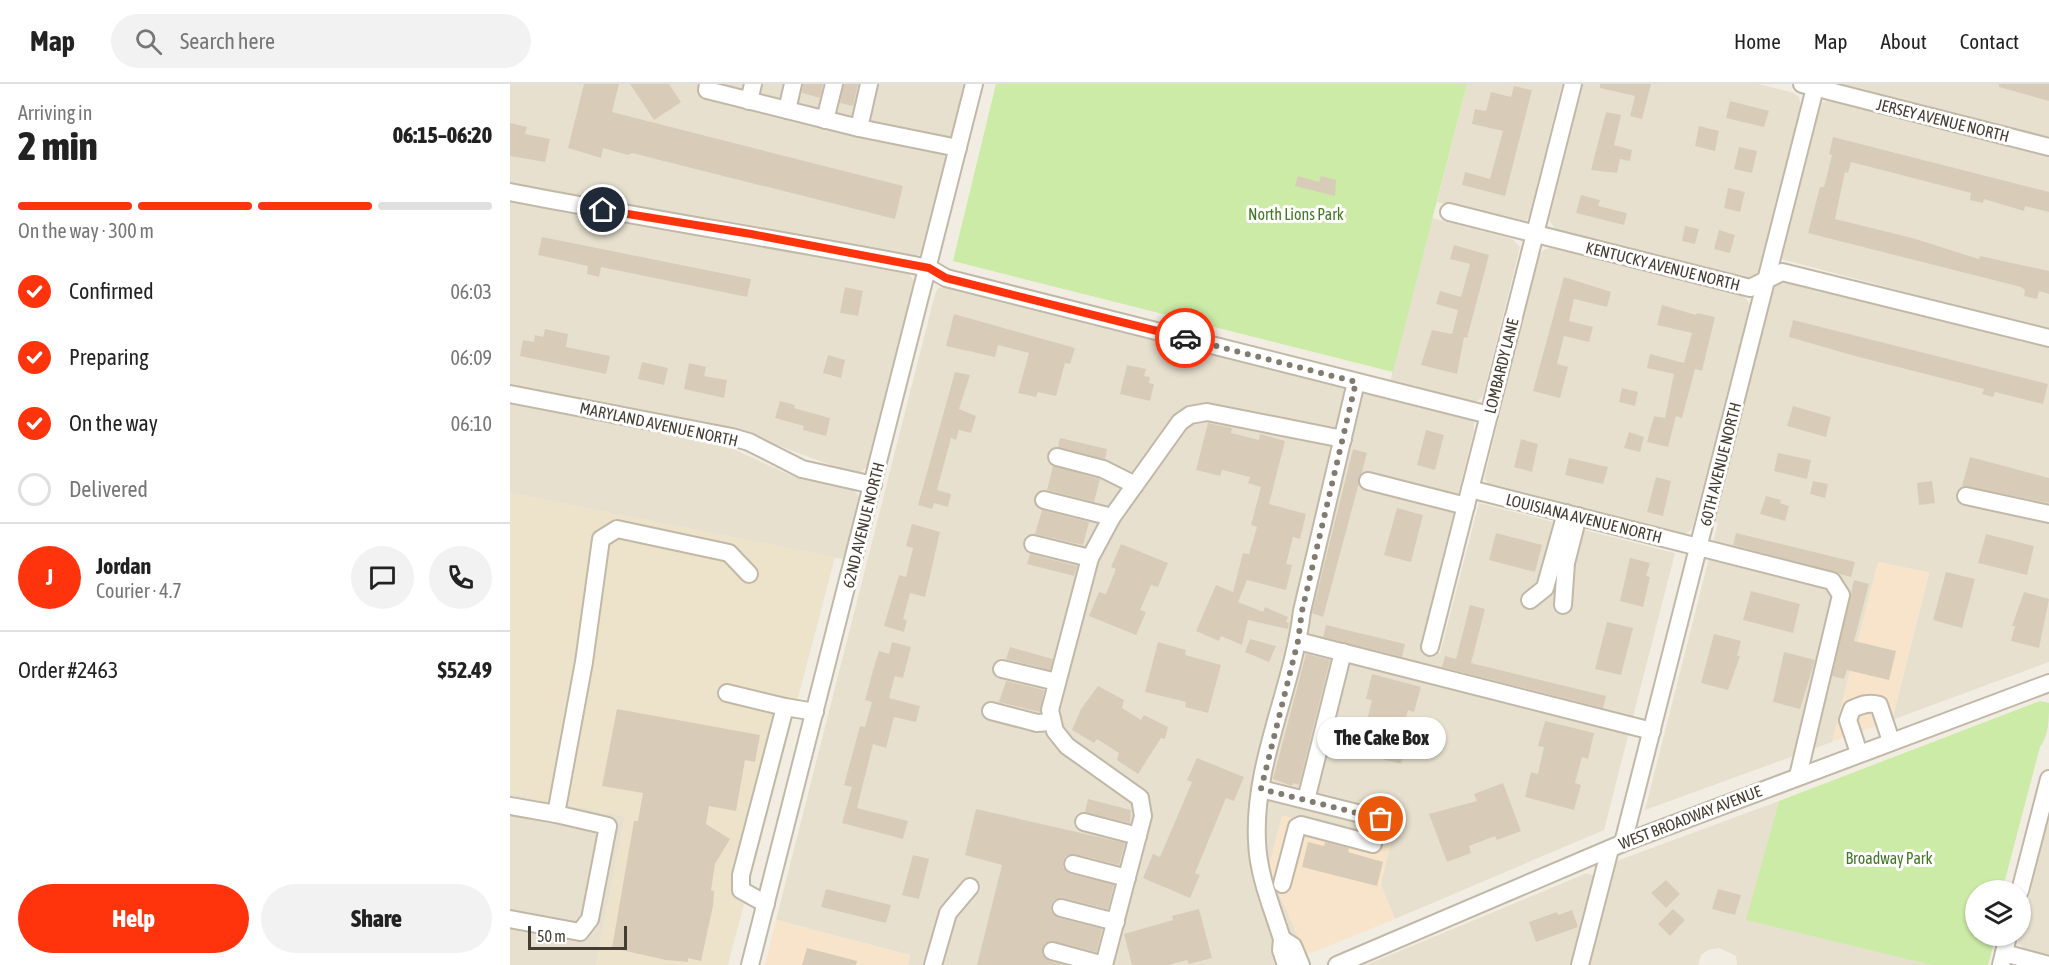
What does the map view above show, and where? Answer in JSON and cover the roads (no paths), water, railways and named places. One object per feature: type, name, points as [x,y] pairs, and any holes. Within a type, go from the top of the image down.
[{"type":"street","points":[[749,101],[753,84]]},
{"type":"street","points":[[787,110],[793,84]]},
{"type":"street","points":[[825,120],[834,84]]},
{"type":"street","points":[[859,128],[869,84]]},
{"type":"street","name":"62ND AVENUE NORTH","points":[[750,965],[974,84]]},
{"type":"street","name":"LOMBARDY LANE","points":[[1430,647],[1573,84]]},
{"type":"street","name":"JERSEY AVENUE NORTH","points":[[1811,85],[2049,147]]},
{"type":"street","name":"60TH AVENUE NORTH","points":[[1580,965],[1652,731],[1766,280],[1811,85]]},
{"type":"street","points":[[704,86],[749,101],[825,120],[958,148]]},
{"type":"street","points":[[510,192],[929,268],[946,278],[1489,416]]},
{"type":"street","name":"KENTUCKY AVENUE NORTH","points":[[1449,212],[1750,288],[1782,272],[2049,338]]},
{"type":"street","points":[[1286,965],[1281,950],[1282,939],[1260,870],[1257,821],[1261,789],[1298,641],[1302,611],[1356,382]]},
{"type":"street","name":"MARYLAND AVENUE NORTH","points":[[510,394],[732,437],[802,470],[873,485]]},
{"type":"street","points":[[1052,951],[1104,965],[1143,816],[1140,798],[1067,746],[1054,731],[1050,710],[1090,558],[1112,517],[1180,422],[1191,415],[1207,412],[1343,439]]},
{"type":"street","points":[[1057,457],[1103,469],[1135,485]]},
{"type":"street","points":[[1368,481],[1466,506]]},
{"type":"street","name":"LOUISIANA AVENUE NORTH","points":[[1470,489],[1832,580],[1841,595],[1798,776]]},
{"type":"street","points":[[1966,496],[2049,514]]},
{"type":"street","points":[[1044,500],[1112,517]]},
{"type":"street","points":[[1530,600],[1545,588],[1572,514]]},
{"type":"street","points":[[1563,605],[1572,514]]},
{"type":"street","points":[[556,814],[584,662],[601,539],[617,529],[729,553],[749,574]]},
{"type":"street","points":[[1033,544],[1090,558]]},
{"type":"street","points":[[1298,641],[1652,731]]},
{"type":"street","points":[[1306,800],[1343,652]]},
{"type":"street","points":[[1002,669],[1057,682]]},
{"type":"street","name":"WEST BROADWAY AVENUE","points":[[1337,965],[1616,846],[2049,683]]},
{"type":"street","points":[[727,693],[815,712]]},
{"type":"street","points":[[1859,753],[1848,720],[1852,709],[1869,703],[1879,705],[1891,741]]},
{"type":"street","points":[[766,904],[741,890],[741,875],[785,707]]},
{"type":"street","points":[[991,711],[1038,723],[1052,722]]},
{"type":"street","points":[[2023,880],[2049,779]]},
{"type":"street","points":[[1261,789],[1381,819]]},
{"type":"street","points":[[510,807],[556,814],[608,826],[590,919],[580,932],[510,919]]},
{"type":"street","points":[[1083,822],[1138,836]]},
{"type":"street","points":[[1282,884],[1297,827],[1301,825],[1373,844]]},
{"type":"street","points":[[1073,864],[1127,878]]},
{"type":"street","points":[[933,965],[948,913],[970,887]]},
{"type":"street","points":[[1061,908],[1116,922]]},
{"type":"street","points":[[1282,939],[1293,946],[1301,965]]},
{"type":"street","points":[[2002,959],[2049,965]]},
{"type":"place","name":"The Cake Box","points":[[1381,819]]},
{"type":"park label","name":"North Lions Park","points":[[1296,214]]},
{"type":"park label","name":"Broadway Park","points":[[1889,858]]}]
